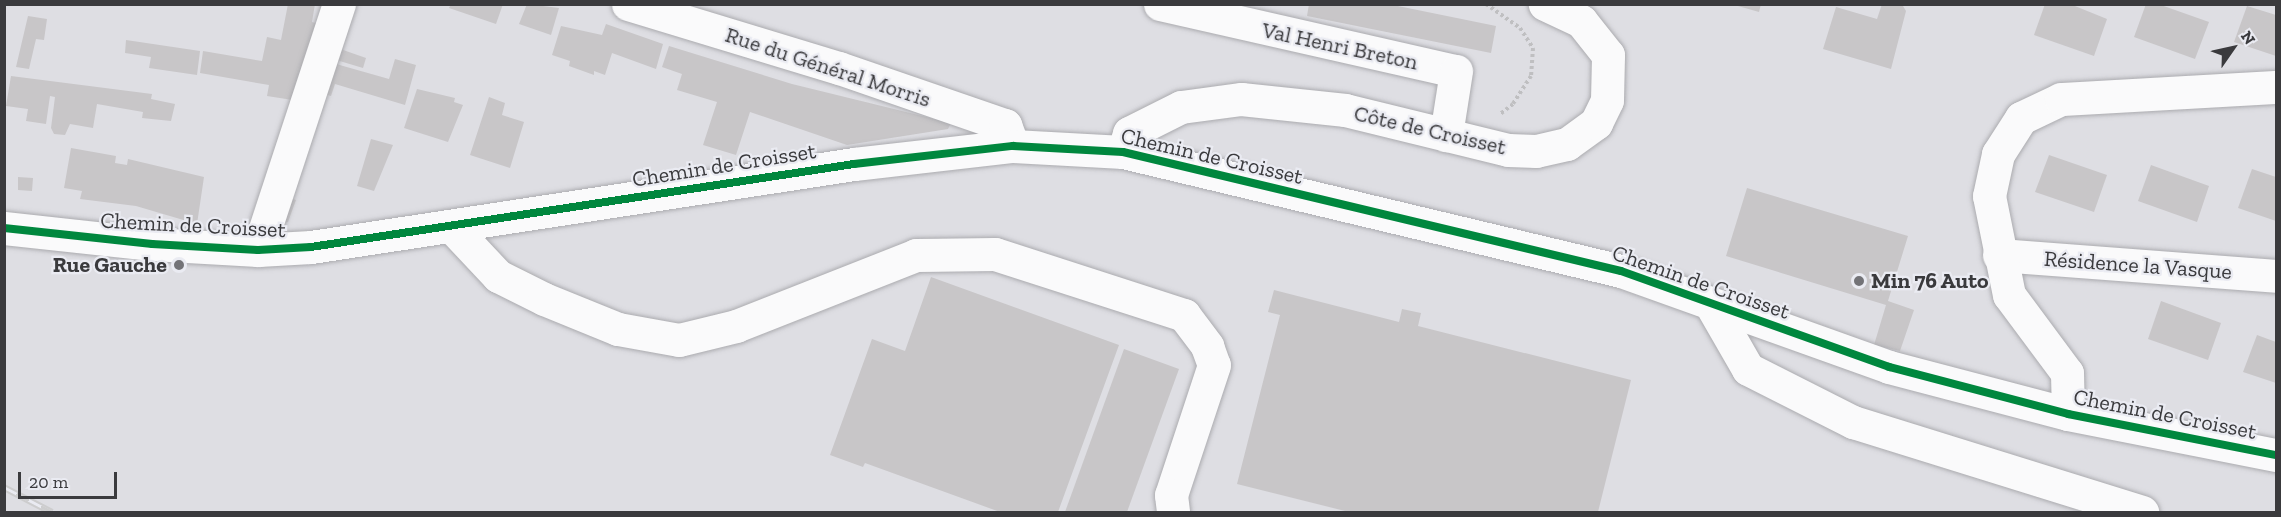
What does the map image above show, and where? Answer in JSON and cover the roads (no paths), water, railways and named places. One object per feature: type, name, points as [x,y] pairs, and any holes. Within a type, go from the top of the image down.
[{"type":"street","points":[[258,250],[339,4]]},
{"type":"street","name":"Rue du Général Morris","points":[[628,4],[839,68],[1005,125],[1013,146]]},
{"type":"street","name":"Val Henri Breton","points":[[1161,4],[1456,71],[1446,135]]},
{"type":"street","name":"Côte de Croisset","points":[[1124,152],[1129,133],[1181,107],[1241,99],[1345,110],[1508,150],[1536,151],[1567,144],[1596,123],[1606,100],[1608,55],[1581,21],[1545,4]]},
{"type":"street","points":[[2068,414],[2067,372],[2008,295],[1989,196],[1998,154],[2021,118],[2061,99],[2277,87]]},
{"type":"street","name":"Chemin de Croisset","points":[[4,228],[152,244],[258,250],[311,247],[854,164],[1013,146],[1124,152],[1621,271],[1889,367],[2068,414],[2277,455]]},
{"type":"street","points":[[451,226],[498,276],[544,299],[618,329],[679,340],[736,326],[916,255],[994,254],[1184,315],[1207,346],[1214,364],[1171,495],[1173,513]]},
{"type":"street","name":"Résidence la Vasque","points":[[1999,255],[2277,276]]},
{"type":"street","points":[[1710,303],[1748,369],[1853,422],[2142,513]]},
{"type":"railway","points":[[4,487],[52,512]]},
{"type":"place","name":"Rue Gauche","points":[[179,265]]},
{"type":"place","name":"Min 76 Auto","points":[[1859,281]]}]
